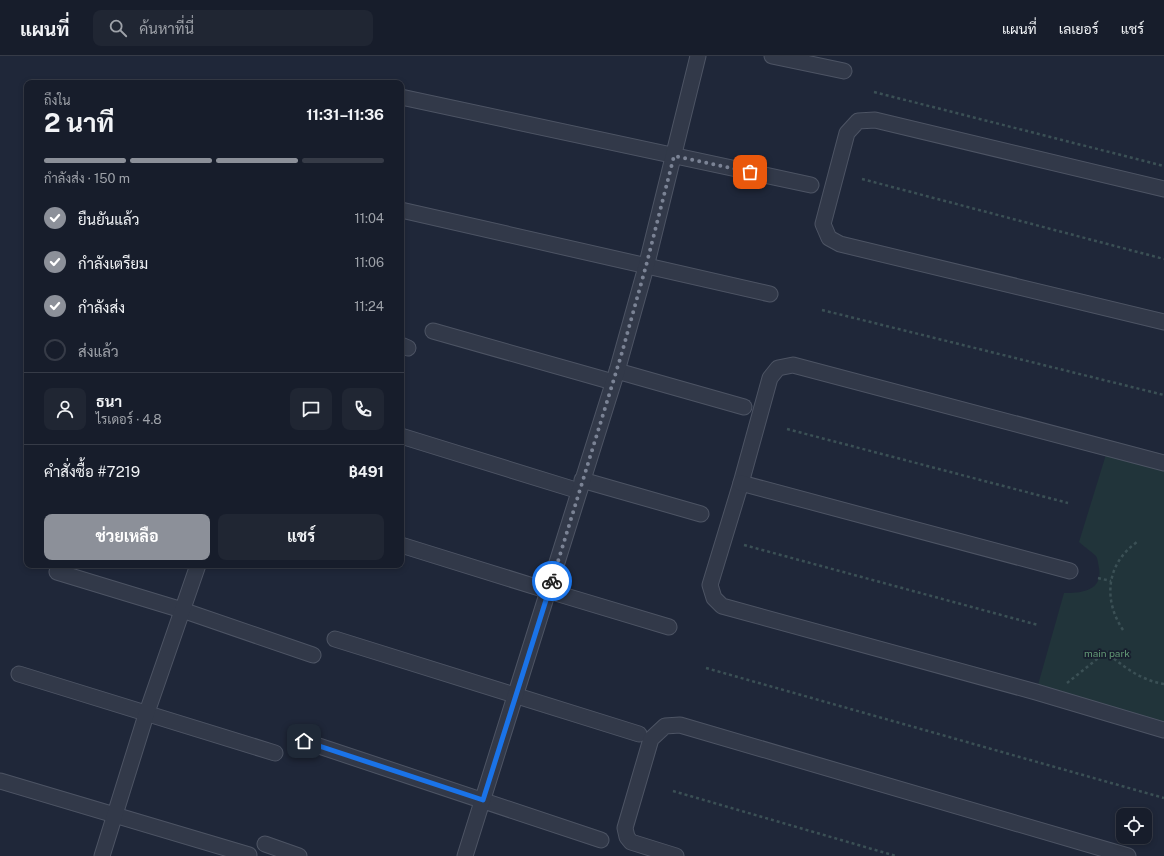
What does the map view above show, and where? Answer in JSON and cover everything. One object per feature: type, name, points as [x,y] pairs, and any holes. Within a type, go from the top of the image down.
[{"type":"street","points":[[465,856],[615,377],[646,266],[698,56]]},
{"type":"street","points":[[772,56],[844,71]]},
{"type":"street","points":[[404,98],[810,185]]},
{"type":"street","points":[[1164,189],[875,120],[858,121],[847,133],[823,224],[829,238],[840,244],[1164,322]]},
{"type":"street","points":[[404,211],[770,294]]},
{"type":"street","points":[[433,331],[615,377],[744,407]]},
{"type":"street","points":[[1164,462],[793,365],[778,368],[770,378],[741,484],[710,585],[714,598],[722,606],[1036,692],[1164,730]]},
{"type":"street","points":[[404,437],[581,485],[701,514]]},
{"type":"street","points":[[741,484],[1070,571]]},
{"type":"street","points":[[404,546],[669,627]]},
{"type":"street","points":[[102,856],[146,715],[197,568]]},
{"type":"street","points":[[57,572],[182,610],[313,655]]},
{"type":"street","points":[[334,640],[639,734]]},
{"type":"street","points":[[19,674],[146,715],[275,753]]},
{"type":"street","points":[[676,856],[631,842],[627,837],[625,828],[651,739],[665,726],[680,725],[1128,856]]},
{"type":"street","points":[[304,741],[601,840]]},
{"type":"street","points":[[0,781],[249,855]]},
{"type":"street","points":[[265,844],[299,856]]},
{"type":"path","points":[[874,92],[1164,166]]},
{"type":"path","points":[[862,179],[1164,259]]},
{"type":"path","points":[[822,310],[1164,395]]},
{"type":"path","points":[[787,429],[1068,503]]},
{"type":"path","points":[[1123,630],[1118,621],[1112,603],[1111,581],[1121,557],[1127,549],[1137,542]]},
{"type":"path","points":[[744,546],[1038,625]]},
{"type":"path","points":[[1098,578],[1111,581]]},
{"type":"path","points":[[1063,686],[1106,652],[1136,675],[1153,682],[1164,684]]},
{"type":"path","points":[[706,668],[1164,798]]},
{"type":"path","points":[[673,791],[896,856]]},
{"type":"green space","name":"main park","points":[[1108,448],[1164,462],[1164,730],[1036,692],[1064,593],[1084,591],[1094,586],[1098,582],[1099,568],[1097,557],[1079,542]]},
{"type":"way so far","points":[[552,581],[580,491],[582,480],[617,371],[674,156],[750,172]]},
{"type":"route","points":[[304,741],[483,800],[552,581]]}]
